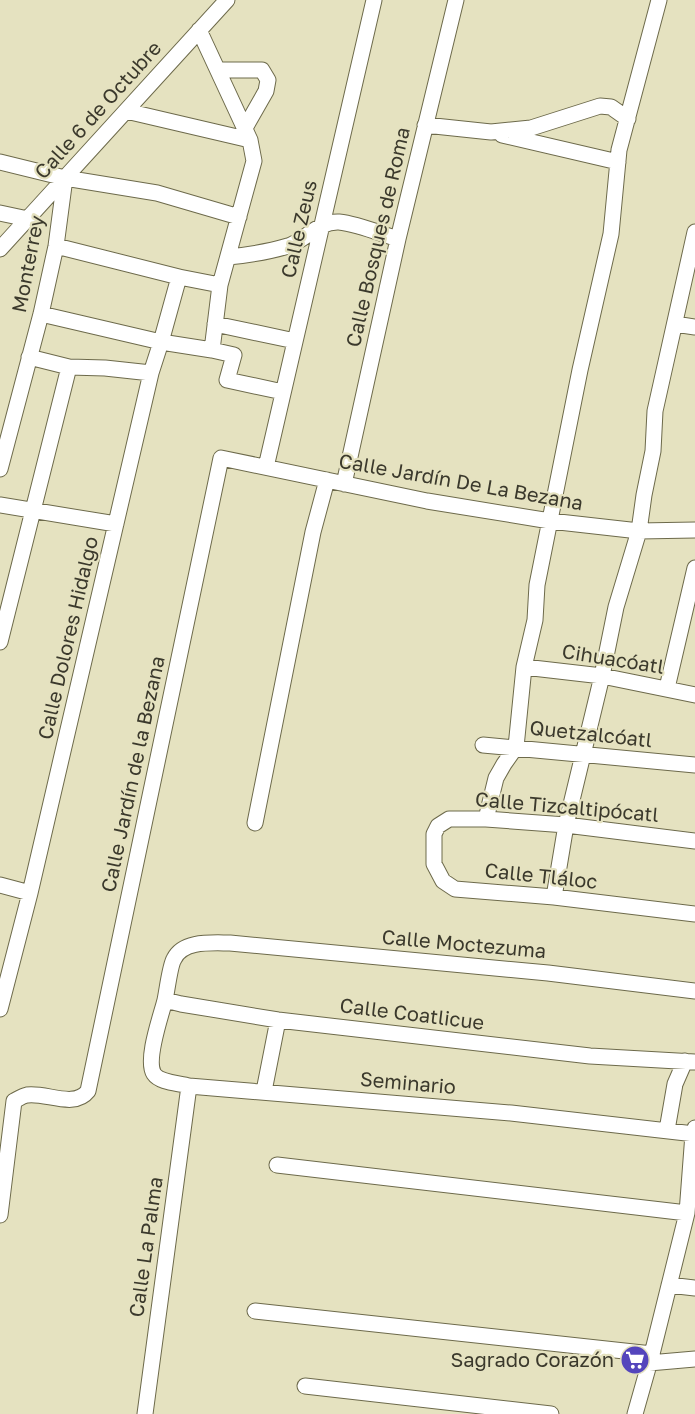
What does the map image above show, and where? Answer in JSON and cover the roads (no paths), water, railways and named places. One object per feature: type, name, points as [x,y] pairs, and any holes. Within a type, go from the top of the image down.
[{"type":"street","name":"Calle 6 de Octubre","points":[[0,249],[227,0]]},
{"type":"street","name":"Calle Zeus","points":[[266,467],[374,0]]},
{"type":"street","name":"Calle Bosques de Roma","points":[[344,484],[398,239],[456,0]]},
{"type":"street","points":[[486,819],[496,778],[516,747],[524,667],[535,620],[537,585],[580,370],[611,234],[619,150],[659,0]]},
{"type":"street","points":[[200,30],[248,134],[254,161],[220,285],[212,350]]},
{"type":"street","points":[[218,70],[262,70],[268,80],[266,92],[248,134]]},
{"type":"street","points":[[529,135],[600,106],[611,106],[628,119]]},
{"type":"street","points":[[126,111],[248,134]]},
{"type":"street","points":[[425,126],[529,135],[618,162]]},
{"type":"street","points":[[0,162],[65,178],[157,193],[239,217]]},
{"type":"street","name":"Monterrey","points":[[0,469],[41,314],[56,246],[65,178]]},
{"type":"street","points":[[0,213],[28,219]]},
{"type":"street","points":[[228,257],[255,254],[290,245],[322,225],[336,222],[398,239]]},
{"type":"street","points":[[554,897],[566,825],[616,607],[639,531],[653,451],[655,411],[695,232]]},
{"type":"street","points":[[56,246],[220,285]]},
{"type":"street","name":"Calle Dolores Hidalgo","points":[[0,1009],[30,893],[151,373],[179,277]]},
{"type":"street","points":[[41,314],[161,342],[234,355]]},
{"type":"street","points":[[215,324],[295,341]]},
{"type":"street","points":[[675,324],[695,327]]},
{"type":"street","points":[[241,330],[227,380],[284,392]]},
{"type":"street","points":[[29,357],[69,367],[151,373]]},
{"type":"street","points":[[0,642],[69,367]]},
{"type":"street","name":"Calle Jardín De La Bezana","points":[[221,458],[427,501],[550,521],[639,531],[695,530]]},
{"type":"street","name":"Calle Jardín de la Bezana","points":[[7,1100],[29,1094],[76,1100],[88,1091],[221,458]]},
{"type":"street","points":[[255,823],[313,532],[327,480]]},
{"type":"street","points":[[0,505],[116,524]]},
{"type":"street","points":[[667,688],[695,568]]},
{"type":"street","name":"Cihuacóatl","points":[[524,667],[602,676],[695,695]]},
{"type":"street","name":"Quetzalcóatl","points":[[483,745],[695,765]]},
{"type":"street","name":"Calle Tizcaltipócatl","points":[[438,826],[449,819],[486,819],[566,825],[695,841]]},
{"type":"street","name":"Calle Tláloc","points":[[438,826],[434,834],[434,864],[443,881],[455,889],[554,897],[695,914]]},
{"type":"street","points":[[0,885],[30,893]]},
{"type":"street","name":"Calle Moctezuma","points":[[165,1000],[174,958],[185,947],[212,943],[548,973],[695,991]]},
{"type":"street","name":"Calle Coatlicue","points":[[165,1000],[278,1020],[590,1056],[690,1061]]},
{"type":"street","name":"Seminario","points":[[165,1000],[154,1038],[152,1063],[154,1073],[161,1079],[189,1086],[511,1113],[694,1132]]},
{"type":"street","points":[[264,1091],[278,1020]]},
{"type":"street","points":[[666,1060],[675,1084]]},
{"type":"street","points":[[667,1131],[675,1084],[690,1061]]},
{"type":"street","name":"Calle La Palma","points":[[145,1414],[189,1086]]},
{"type":"street","points":[[0,1215],[7,1100]]},
{"type":"street","points":[[635,1414],[687,1213],[694,1132]]},
{"type":"street","points":[[277,1165],[687,1213]]},
{"type":"street","points":[[669,1285],[695,1288]]},
{"type":"street","points":[[255,1311],[651,1358],[695,1359]]},
{"type":"street","points":[[306,1386],[551,1414]]},
{"type":"place","name":"Sagrado Corazón","points":[[635,1360]]}]
